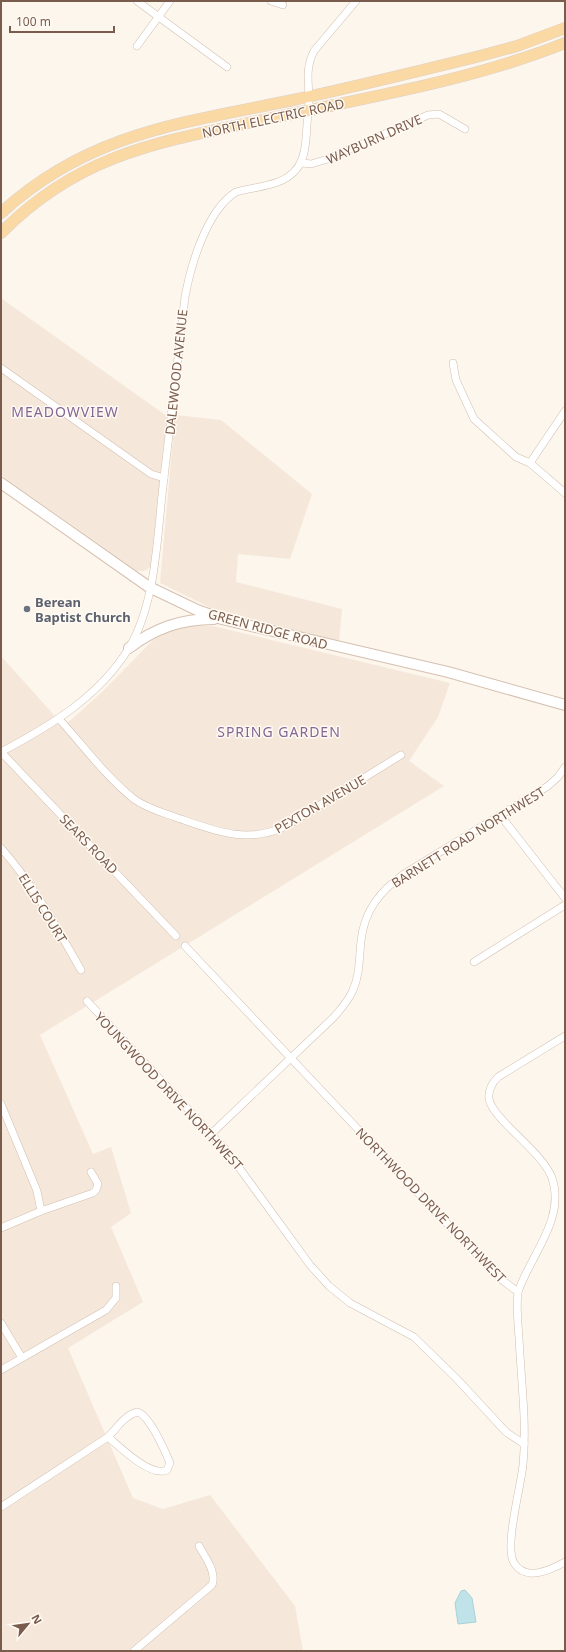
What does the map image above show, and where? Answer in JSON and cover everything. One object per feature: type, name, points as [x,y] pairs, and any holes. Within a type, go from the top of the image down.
[{"type":"main road","name":"NORTH ELECTRIC ROAD","points":[[1,213],[30,188],[51,174],[86,154],[138,134],[309,96],[503,49],[565,28]]},
{"type":"main road","name":"NORTH ELECTRIC ROAD","points":[[1,233],[30,206],[48,193],[87,169],[111,158],[150,145],[475,73],[525,58],[565,43]]},
{"type":"street","points":[[137,1],[227,67]]},
{"type":"street","points":[[137,46],[170,1]]},
{"type":"street","points":[[271,1],[283,5]]},
{"type":"street","points":[[302,163],[306,148],[309,96],[307,72],[310,58],[356,1]]},
{"type":"street","name":"WAYBURN DRIVE","points":[[302,163],[311,164],[328,159],[428,115],[439,114],[465,129]]},
{"type":"street","name":"DALEWOOD AVENUE","points":[[1,752],[59,719],[82,701],[110,674],[129,648],[144,613],[154,565],[185,297],[192,264],[215,214],[230,196],[236,192],[279,182],[292,175],[302,163]]},
{"type":"street","points":[[453,363],[456,380],[474,419],[516,457],[530,463],[565,493]]},
{"type":"street","points":[[1,368],[151,474],[164,478]]},
{"type":"street","points":[[530,463],[565,411]]},
{"type":"street","name":"GREEN RIDGE ROAD","points":[[1,483],[150,587],[177,601],[222,619],[448,672],[565,705]]},
{"type":"street","points":[[129,648],[148,635],[170,624],[202,619],[222,619]]},
{"type":"street","name":"PEXTON AVENUE","points":[[59,719],[134,799],[149,807],[220,833],[236,835],[260,835],[274,832],[401,755]]},
{"type":"street","name":"SEARS ROAD","points":[[1,752],[176,936]]},
{"type":"street","name":"BARNETT ROAD NORTHWEST","points":[[211,1134],[334,1017],[351,994],[357,976],[363,927],[372,905],[381,893],[404,874],[548,786],[558,777],[565,767]]},
{"type":"street","points":[[558,777],[565,782]]},
{"type":"street","points":[[500,815],[565,898]]},
{"type":"street","name":"ELLIS COURT","points":[[1,848],[42,900],[81,970]]},
{"type":"street","points":[[474,962],[565,905]]},
{"type":"street","name":"NORTHWOOD DRIVE NORTHWEST","points":[[185,946],[502,1280],[518,1292],[524,1444],[522,1480],[512,1530],[510,1556],[518,1568],[527,1573],[543,1572],[565,1562]]},
{"type":"street","name":"YOUNGWOOD DRIVE NORTHWEST","points":[[86,1001],[211,1134],[243,1171],[310,1265],[329,1286],[350,1303],[414,1337],[457,1379],[506,1432],[524,1444]]},
{"type":"street","points":[[518,1292],[554,1215],[556,1197],[555,1188],[547,1168],[540,1158],[499,1115],[491,1104],[489,1093],[490,1087],[498,1077],[565,1036]]},
{"type":"street","points":[[1,1104],[36,1191],[42,1211]]},
{"type":"street","points":[[1,1228],[42,1211],[93,1193],[98,1184],[90,1172]]},
{"type":"street","points":[[1,1370],[106,1310],[116,1298],[116,1286]]},
{"type":"street","points":[[1,1323],[22,1358]]},
{"type":"street","points":[[1,1507],[108,1437],[132,1413],[141,1413],[145,1416],[166,1454],[170,1463],[169,1467],[164,1471],[161,1471],[143,1465],[108,1437]]},
{"type":"street","points":[[134,1651],[212,1585],[214,1581],[213,1573],[199,1546]]},
{"type":"shaded area","points":[[1,298],[168,417],[151,567],[144,571],[137,571],[1,475]]},
{"type":"shaded area","points":[[175,415],[221,420],[312,494],[290,559],[238,554],[236,582],[342,609],[339,642],[211,608],[160,583]]},
{"type":"shaded area","points":[[191,626],[213,626],[450,683],[438,717],[409,761],[444,786],[40,1035],[93,1154],[111,1147],[131,1213],[111,1227],[143,1302],[68,1348],[133,1498],[163,1509],[210,1495],[295,1606],[303,1651],[1,1651],[1,656],[54,715],[59,726],[71,720],[102,692],[156,637],[167,630]]},
{"type":"water","points":[[465,1590],[472,1598],[476,1622],[458,1624],[455,1603],[461,1591]]},
{"type":"place","name":"Berean Baptist Church","points":[[27,609]]},
{"type":"district","name":"MEADOWVIEW","points":[[65,412]]},
{"type":"district","name":"SPRING GARDEN","points":[[279,732]]}]
